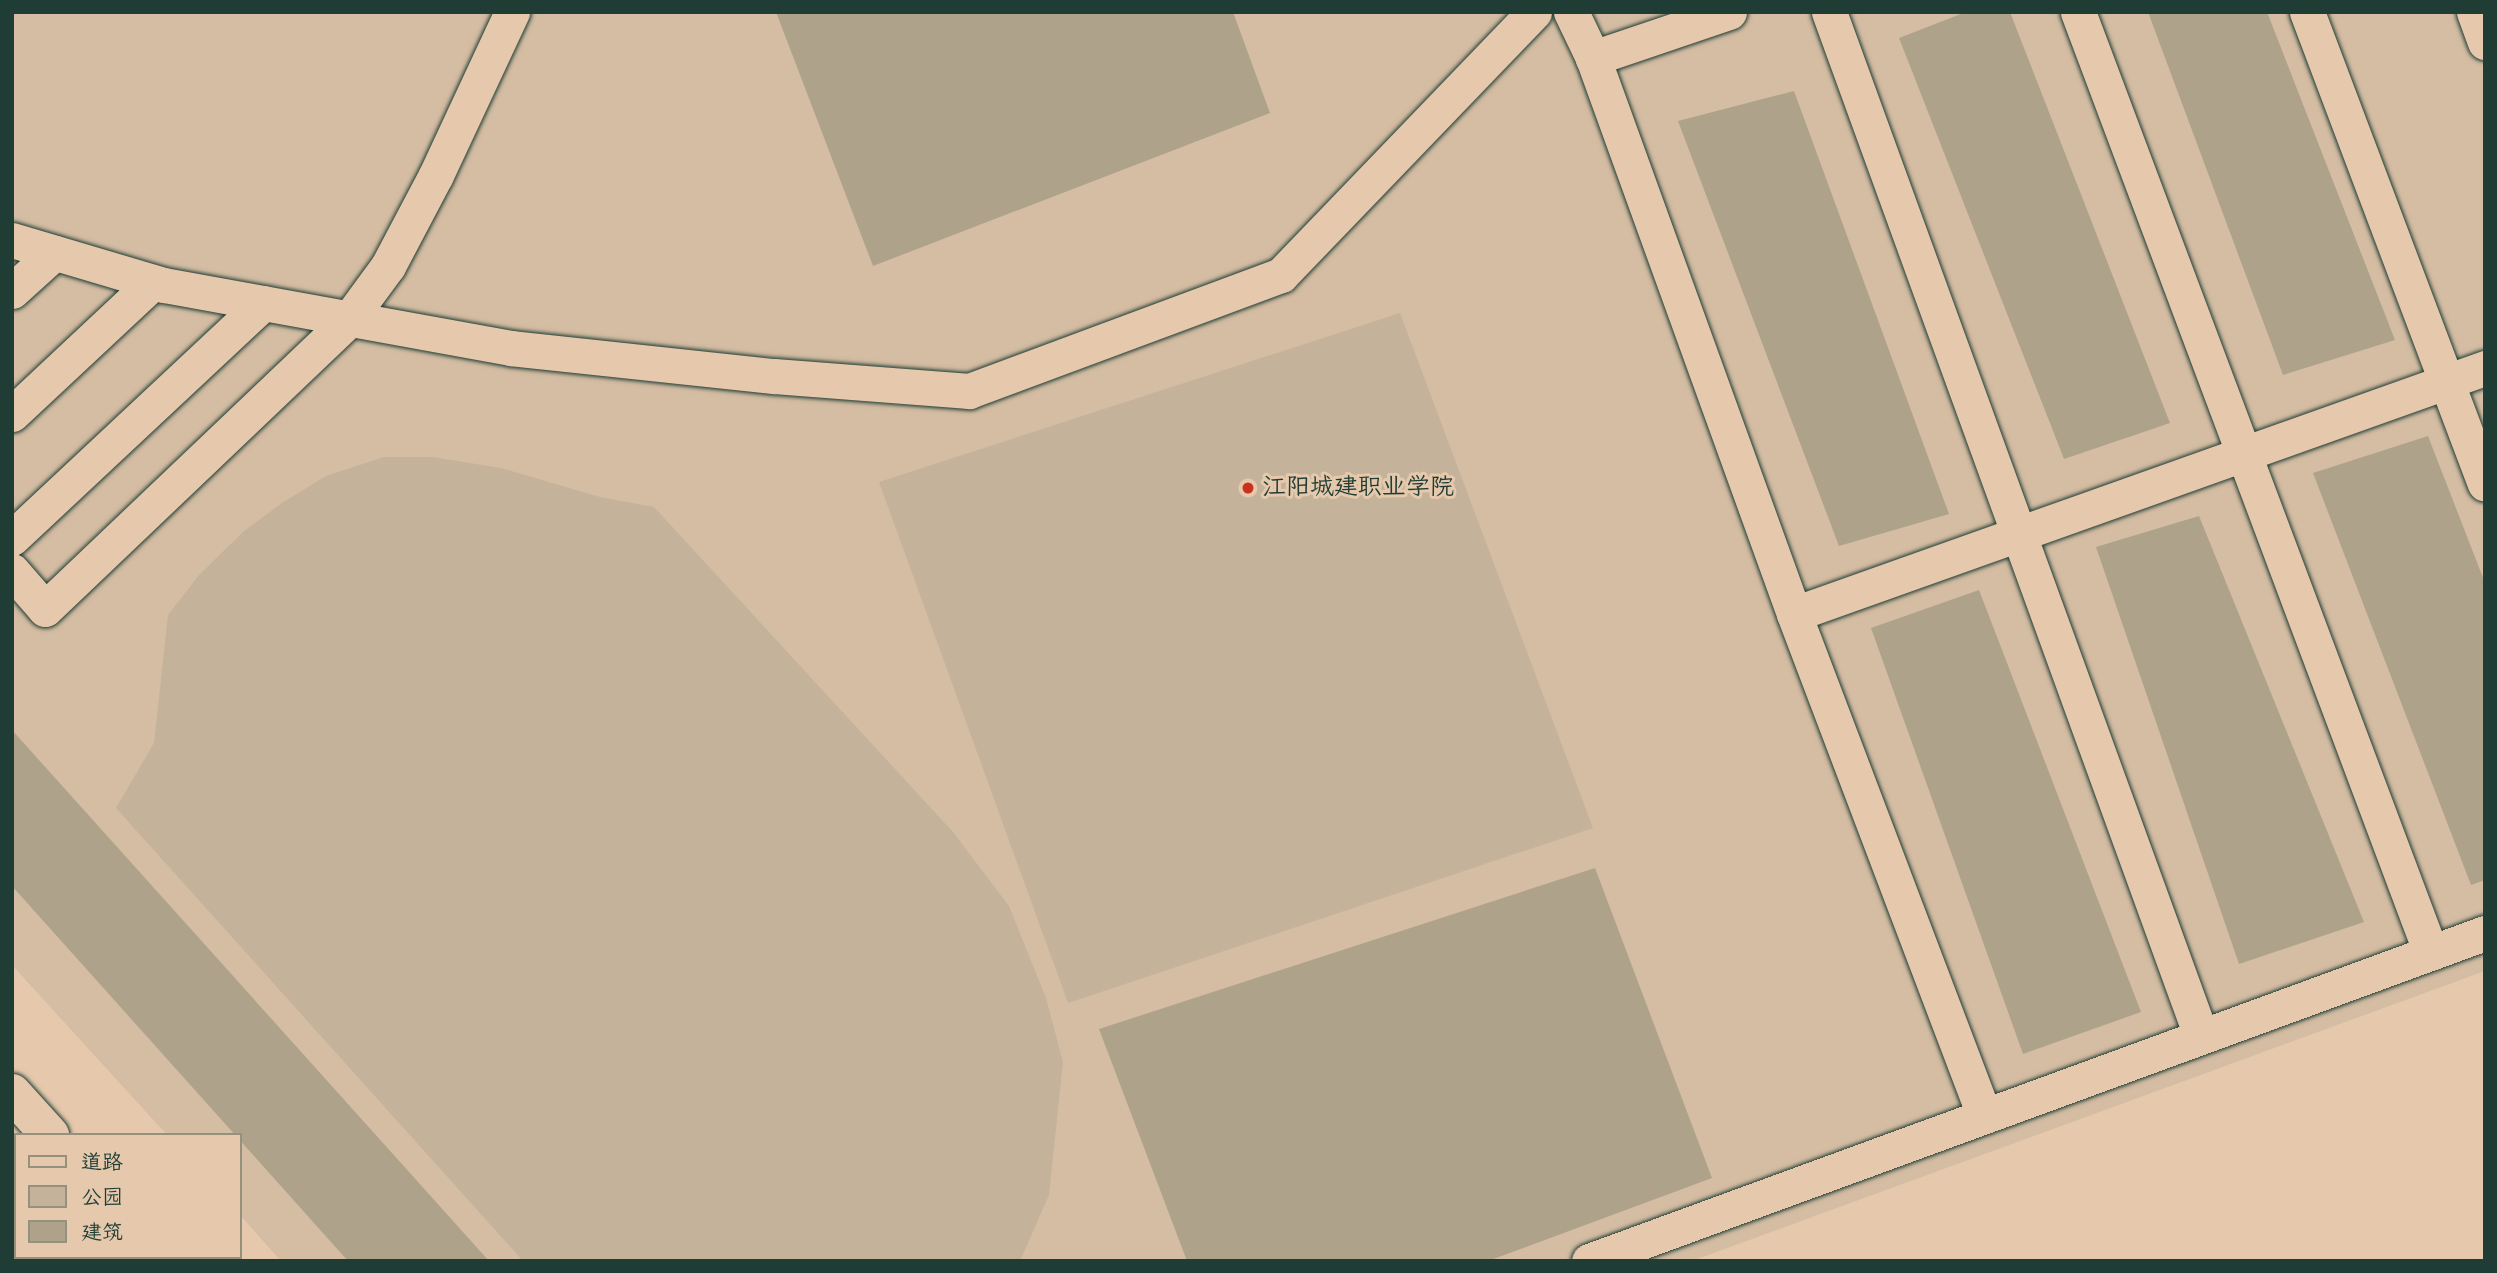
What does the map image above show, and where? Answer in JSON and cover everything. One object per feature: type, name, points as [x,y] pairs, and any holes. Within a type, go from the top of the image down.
[{"type":"main road","points":[[12,1093],[48,1133]]},
{"type":"street","points":[[12,571],[45,609],[349,318],[388,265],[424,198],[512,12]]},
{"type":"street","points":[[12,240],[153,282],[510,348],[774,376],[969,391],[1281,275],[1534,12]]},
{"type":"street","points":[[1571,12],[1593,58],[1794,614],[1984,1115]]},
{"type":"street","points":[[1593,58],[1729,12]]},
{"type":"street","points":[[1829,12],[2201,1036]]},
{"type":"street","points":[[2078,12],[2431,953]]},
{"type":"street","points":[[2307,12],[2485,484]]},
{"type":"street","points":[[2474,12],[2485,43]]},
{"type":"street","points":[[12,291],[54,253]]},
{"type":"street","points":[[12,414],[153,282]]},
{"type":"street","points":[[12,538],[263,303]]},
{"type":"street","points":[[1794,614],[2485,368]]},
{"type":"street","points":[[1589,1261],[2485,933]]},
{"type":"shaded area","name":"江阳城建职业学院","points":[[12,12],[2485,12],[2485,971],[1692,1261],[281,1261],[242,1217],[242,1133],[165,1133],[12,965]]},
{"type":"green space","points":[[1400,313],[1593,828],[1068,1003],[879,482]]},
{"type":"green space","points":[[384,457],[432,457],[501,468],[600,497],[654,507],[953,832],[1009,906],[1046,998],[1063,1062],[1049,1195],[1020,1261],[523,1261],[116,808],[154,743],[168,615],[199,575],[244,531],[282,503],[326,476]]},
{"type":"building","points":[[776,12],[1233,12],[1270,113],[873,266]]},
{"type":"building","points":[[1966,12],[2010,12],[2170,423],[2064,459],[1899,38]]},
{"type":"building","points":[[2148,12],[2267,12],[2395,340],[2283,375]]},
{"type":"building","points":[[1794,91],[1949,514],[1839,546],[1678,121]]},
{"type":"building","points":[[2428,436],[2485,583],[2485,880],[2471,885],[2313,473]]},
{"type":"building","points":[[2199,516],[2364,922],[2239,964],[2096,547]]},
{"type":"building","points":[[1979,590],[2141,1012],[2023,1054],[1871,628]]},
{"type":"building","points":[[12,730],[489,1261],[348,1261],[242,1143],[242,1133],[233,1133],[12,886]]},
{"type":"building","points":[[1595,868],[1712,1178],[1488,1261],[1187,1261],[1099,1029]]},
{"type":"place","name":"江阳城建职业学院","points":[[1248,488]]}]
